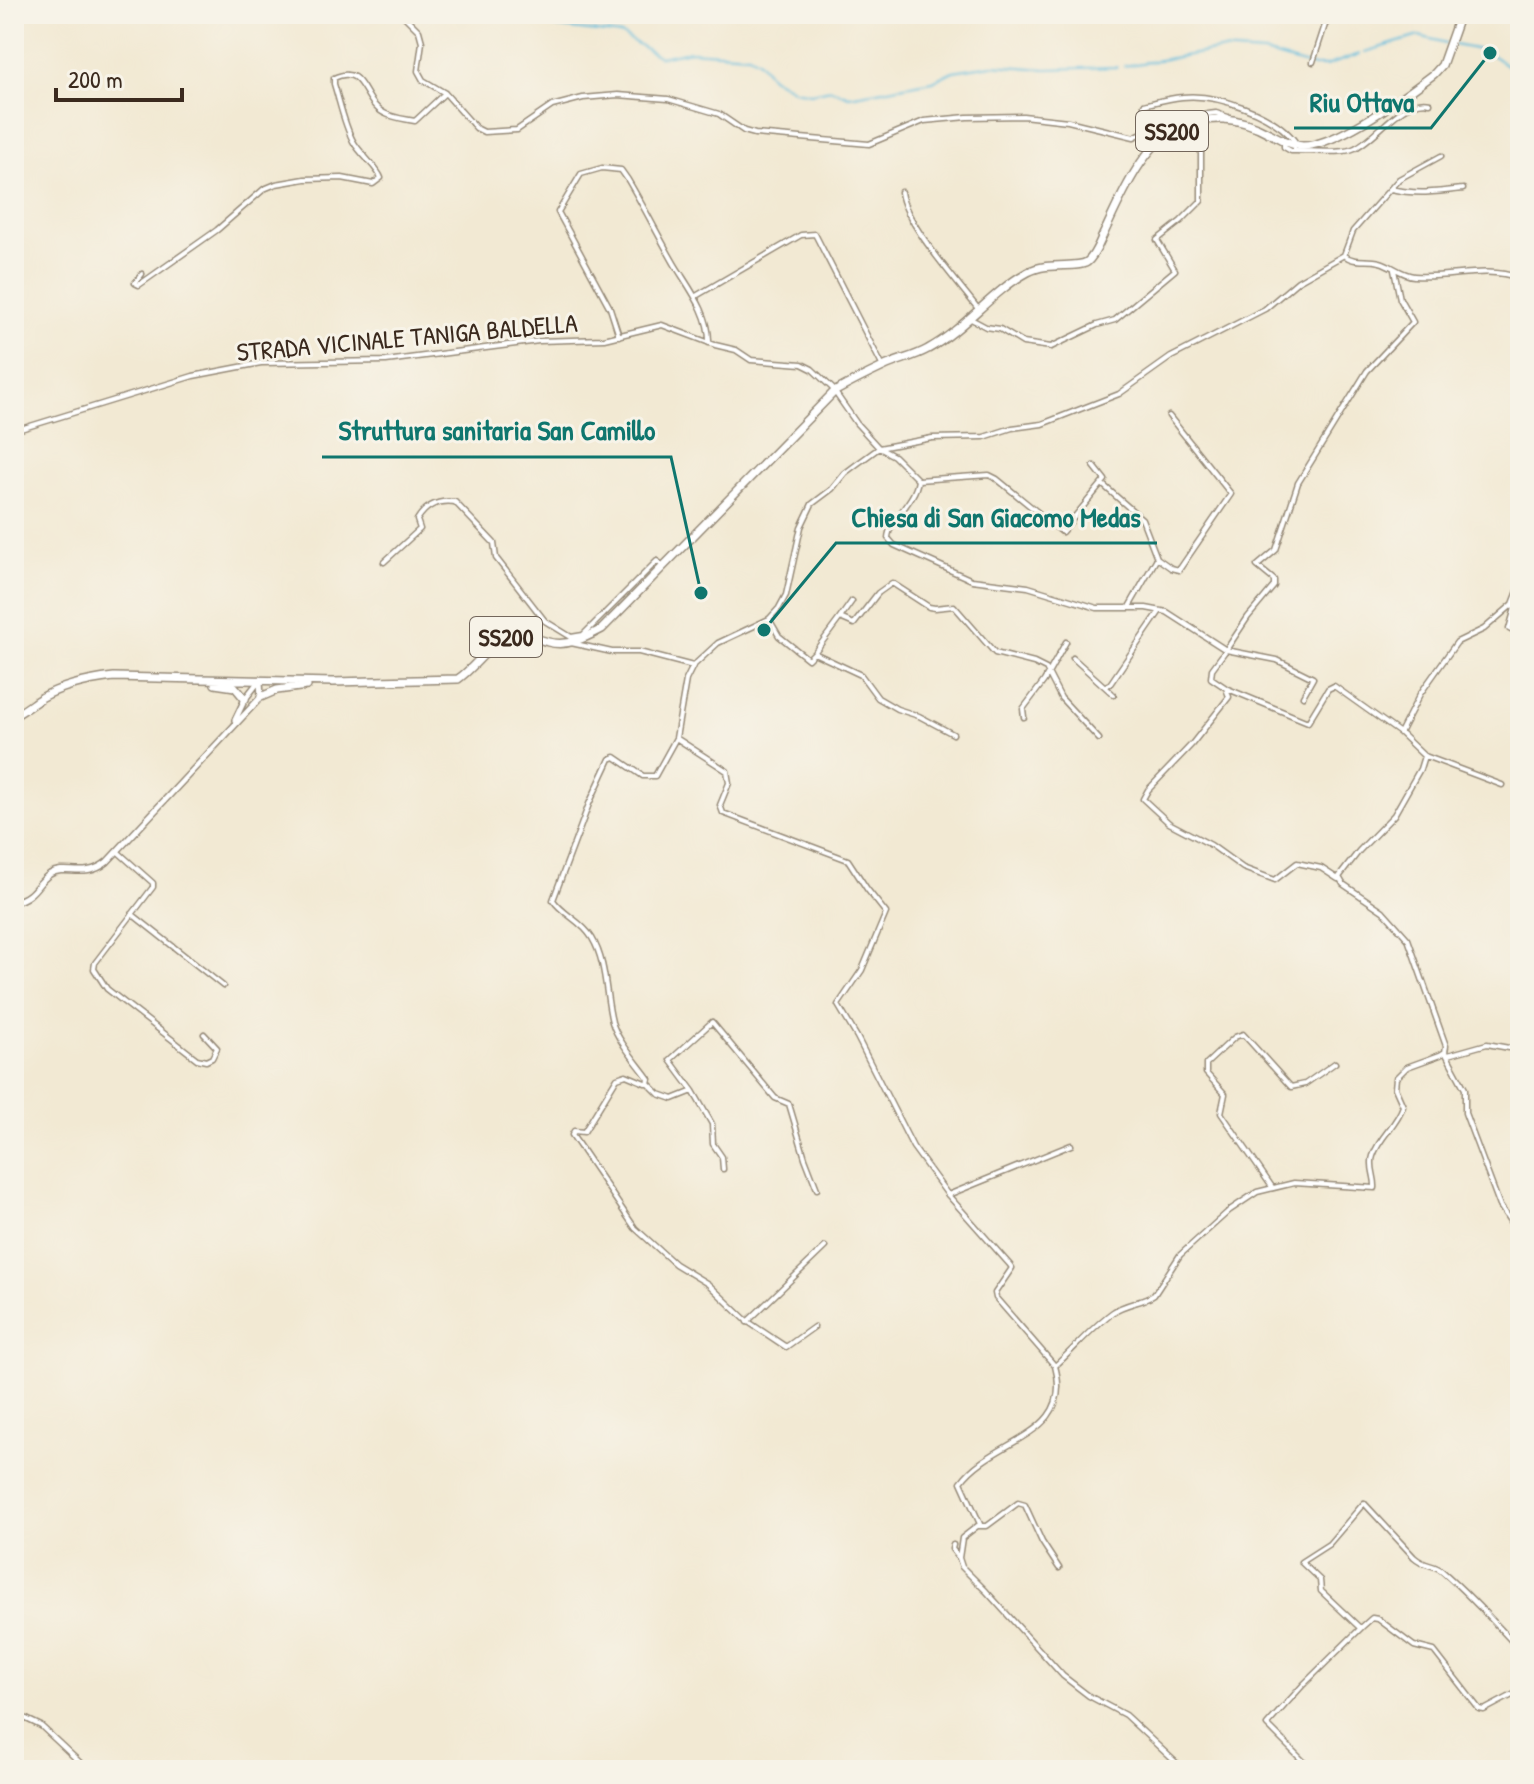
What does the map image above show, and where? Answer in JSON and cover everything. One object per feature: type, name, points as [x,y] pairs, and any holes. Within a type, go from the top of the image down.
[{"type":"main road","points":[[1297,145],[1328,140],[1360,123],[1434,74],[1442,65],[1460,14]]},
{"type":"main road","points":[[1513,14],[1520,17]]},
{"type":"main road","name":"SS200","points":[[14,716],[43,697],[79,682],[114,677],[333,682],[458,679],[500,640],[512,634],[521,633],[551,643],[584,639],[602,629],[834,392],[883,367],[929,349],[1029,271],[1046,264],[1087,262],[1096,250],[1121,197],[1161,138],[1175,129],[1205,119],[1230,118],[1297,145]]},
{"type":"main road","points":[[194,680],[235,687],[245,699]]},
{"type":"main road","points":[[261,697],[277,690],[333,682]]},
{"type":"street","points":[[402,14],[419,31],[422,42],[418,71],[423,80],[445,93],[476,128],[484,132],[517,130],[552,106],[583,98],[618,95],[668,99],[719,114],[744,131],[755,134],[869,144],[924,121],[967,117],[1023,116],[1068,121],[1134,137],[1164,122],[1191,116],[1216,113],[1230,118]]},
{"type":"street","points":[[1313,62],[1325,25],[1334,14]]},
{"type":"street","points":[[142,274],[135,283],[139,285],[217,230],[264,189],[276,184],[342,178],[373,184],[381,178],[379,171],[370,165],[351,139],[334,78],[343,73],[354,75],[368,99],[382,113],[415,121],[445,93]]},
{"type":"street","points":[[1144,105],[1183,97],[1226,102],[1263,116],[1294,139],[1297,145]]},
{"type":"street","points":[[1284,141],[1284,147],[1291,151],[1352,150],[1371,139],[1391,118],[1417,102],[1430,103]]},
{"type":"street","points":[[969,317],[986,327],[1000,329],[1023,343],[1047,347],[1115,320],[1175,270],[1157,240],[1201,201],[1201,153]]},
{"type":"street","points":[[1344,255],[1353,231],[1399,179],[1441,156]]},
{"type":"street","name":"STRADA VICINALE TANIGA BALDELLA","points":[[619,336],[610,308],[558,212],[581,174],[602,168],[621,170],[696,296],[709,343]]},
{"type":"street","points":[[1391,189],[1407,193],[1463,189]]},
{"type":"street","points":[[901,192],[903,203],[915,224],[979,310]]},
{"type":"street","points":[[696,296],[801,235],[815,234],[883,367]]},
{"type":"street","points":[[1344,255],[1351,260],[1377,261],[1411,276],[1452,277],[1480,270],[1520,278]]},
{"type":"street","points":[[648,1083],[649,1079],[613,1026],[601,962],[593,939],[581,923],[553,900],[589,804],[610,759],[618,759],[643,776],[655,776],[676,738],[686,680],[693,666],[718,643],[769,619],[779,608],[786,595],[801,527],[812,504],[832,489],[845,473],[879,448],[932,438],[984,437],[1012,428],[1042,424],[1119,394],[1171,357],[1265,309],[1298,281],[1344,255]]},
{"type":"street","points":[[1394,270],[1400,299],[1413,322],[1367,371],[1298,483],[1276,550],[1257,566],[1274,580],[1274,586],[1212,669],[1211,678],[1226,688],[1308,722],[1328,689],[1334,686],[1400,733],[1424,756],[1502,785]]},
{"type":"street","name":"STRADA VICINALE TANIGA BALDELLA","points":[[14,431],[193,376],[261,363],[282,360],[377,362],[539,341],[619,336],[662,325],[736,350],[751,360],[802,364],[834,386],[846,386]]},
{"type":"street","points":[[825,381],[829,392],[826,399]]},
{"type":"street","name":"STRADA VICINALE TANIGA BALDELLA","points":[[825,381],[879,448],[894,456],[918,480]]},
{"type":"street","points":[[1102,484],[1142,519],[1157,558],[1179,570],[1231,494],[1169,416]]},
{"type":"street","points":[[1094,466],[1105,477],[1102,484],[1062,532],[989,475],[918,480],[917,488],[903,513],[889,530],[888,538],[894,545],[972,580],[1028,587],[1097,608],[1129,607],[1167,612],[1226,650],[1277,660],[1313,678],[1303,696]]},
{"type":"street","points":[[384,562],[420,529],[417,520],[422,512],[439,501],[455,502],[494,543],[496,558],[545,621],[571,637],[583,635],[657,561],[663,566]]},
{"type":"street","points":[[1129,607],[1157,558]]},
{"type":"street","points":[[840,618],[854,624],[878,593],[892,583],[929,607],[954,606],[995,653],[1034,663],[1048,673],[1061,698],[1099,739]]},
{"type":"street","points":[[1400,733],[1420,694],[1457,642],[1484,629],[1513,604],[1520,586]]},
{"type":"street","points":[[769,619],[779,636],[808,659],[852,601]]},
{"type":"street","points":[[1513,604],[1515,608],[1509,629],[1520,635]]},
{"type":"street","points":[[1105,686],[1110,684],[1160,611]]},
{"type":"street","points":[[1024,717],[1023,709],[1066,642]]},
{"type":"street","points":[[569,643],[612,652],[639,652],[693,666]]},
{"type":"street","points":[[814,653],[861,675],[878,698],[953,734]]},
{"type":"street","points":[[1073,658],[1114,695]]},
{"type":"street","points":[[14,902],[34,893],[50,874],[92,871],[107,862],[261,697],[260,681]]},
{"type":"street","points":[[233,725],[245,699],[260,681]]},
{"type":"street","points":[[1226,688],[1229,697],[1143,799],[1169,823],[1211,845],[1243,868],[1275,880],[1297,863],[1321,868],[1383,911],[1408,939],[1424,979],[1446,1054],[1465,1089],[1465,1113],[1500,1206],[1520,1236]]},
{"type":"street","points":[[676,738],[727,771],[729,783],[720,805],[723,813],[848,860],[886,913],[862,970],[838,1005],[913,1147],[948,1195],[1012,1268],[995,1293],[996,1298],[1055,1366],[1057,1375],[1054,1411],[1041,1426],[980,1462],[961,1482],[979,1519],[979,1526]]},
{"type":"street","points":[[1340,880],[1339,877],[1359,851],[1394,815],[1424,756]]},
{"type":"street","points":[[117,851],[153,883],[95,963],[94,969],[102,983],[197,1059],[206,1061],[212,1058],[217,1048],[204,1034]]},
{"type":"street","points":[[132,914],[223,986]]},
{"type":"street","points":[[723,1169],[722,1157],[713,1144],[712,1124],[670,1060],[712,1022],[775,1098],[789,1104],[817,1189]]},
{"type":"street","points":[[1272,1187],[1221,1113],[1225,1094],[1206,1073],[1206,1064],[1235,1037],[1243,1034],[1291,1087],[1305,1084],[1335,1063]]},
{"type":"street","points":[[1055,1366],[1113,1312],[1154,1295],[1180,1255],[1230,1210],[1257,1192],[1272,1187],[1313,1183],[1375,1188],[1371,1161],[1400,1115],[1403,1106],[1395,1088],[1396,1078],[1407,1067],[1487,1044],[1520,1050]]},
{"type":"street","points":[[693,1091],[673,1099],[659,1094],[648,1083],[626,1075],[617,1078],[584,1132],[574,1131],[572,1135],[635,1228],[675,1264],[708,1284],[747,1322],[786,1347],[814,1327]]},
{"type":"street","points":[[948,1195],[1071,1145]]},
{"type":"street","points":[[747,1322],[825,1247]]},
{"type":"street","points":[[959,1558],[962,1538],[979,1526],[987,1526],[1018,1503],[1025,1505],[1042,1542],[1059,1568]]},
{"type":"street","points":[[1362,1627],[1321,1591],[1320,1580],[1301,1562],[1329,1544],[1364,1503],[1414,1557],[1423,1565],[1438,1567],[1495,1620],[1520,1650]]},
{"type":"street","points":[[953,1545],[952,1549],[962,1567],[1063,1676],[1089,1696],[1125,1715],[1184,1770]]},
{"type":"street","points":[[1312,1770],[1267,1725],[1372,1618],[1378,1619],[1414,1646],[1434,1651],[1479,1709],[1484,1710],[1520,1691]]},
{"type":"street","points":[[14,1713],[41,1726],[88,1770]]},
{"type":"waterway","points":[[496,14],[531,19],[556,27],[622,35],[660,57],[690,51],[749,55],[758,60],[771,77],[794,90],[811,93],[831,89],[849,96],[933,81],[953,71],[992,65],[1046,69],[1117,67]]},
{"type":"waterway","points":[[1365,52],[1419,36],[1446,43]]},
{"type":"waterway","points":[[1454,45],[1486,51],[1520,74]]},
{"type":"waterway","points":[[1124,66],[1219,50],[1264,53],[1311,66],[1326,66],[1360,54]]},
{"type":"railway","points":[[1513,1770],[1520,1762]]},
{"type":"place","name":"Riu Ottava","points":[[1490,53]]},
{"type":"place","name":"Struttura sanitaria San Camillo","points":[[701,593]]},
{"type":"place","name":"Chiesa di San Giacomo Medas","points":[[764,630]]}]
